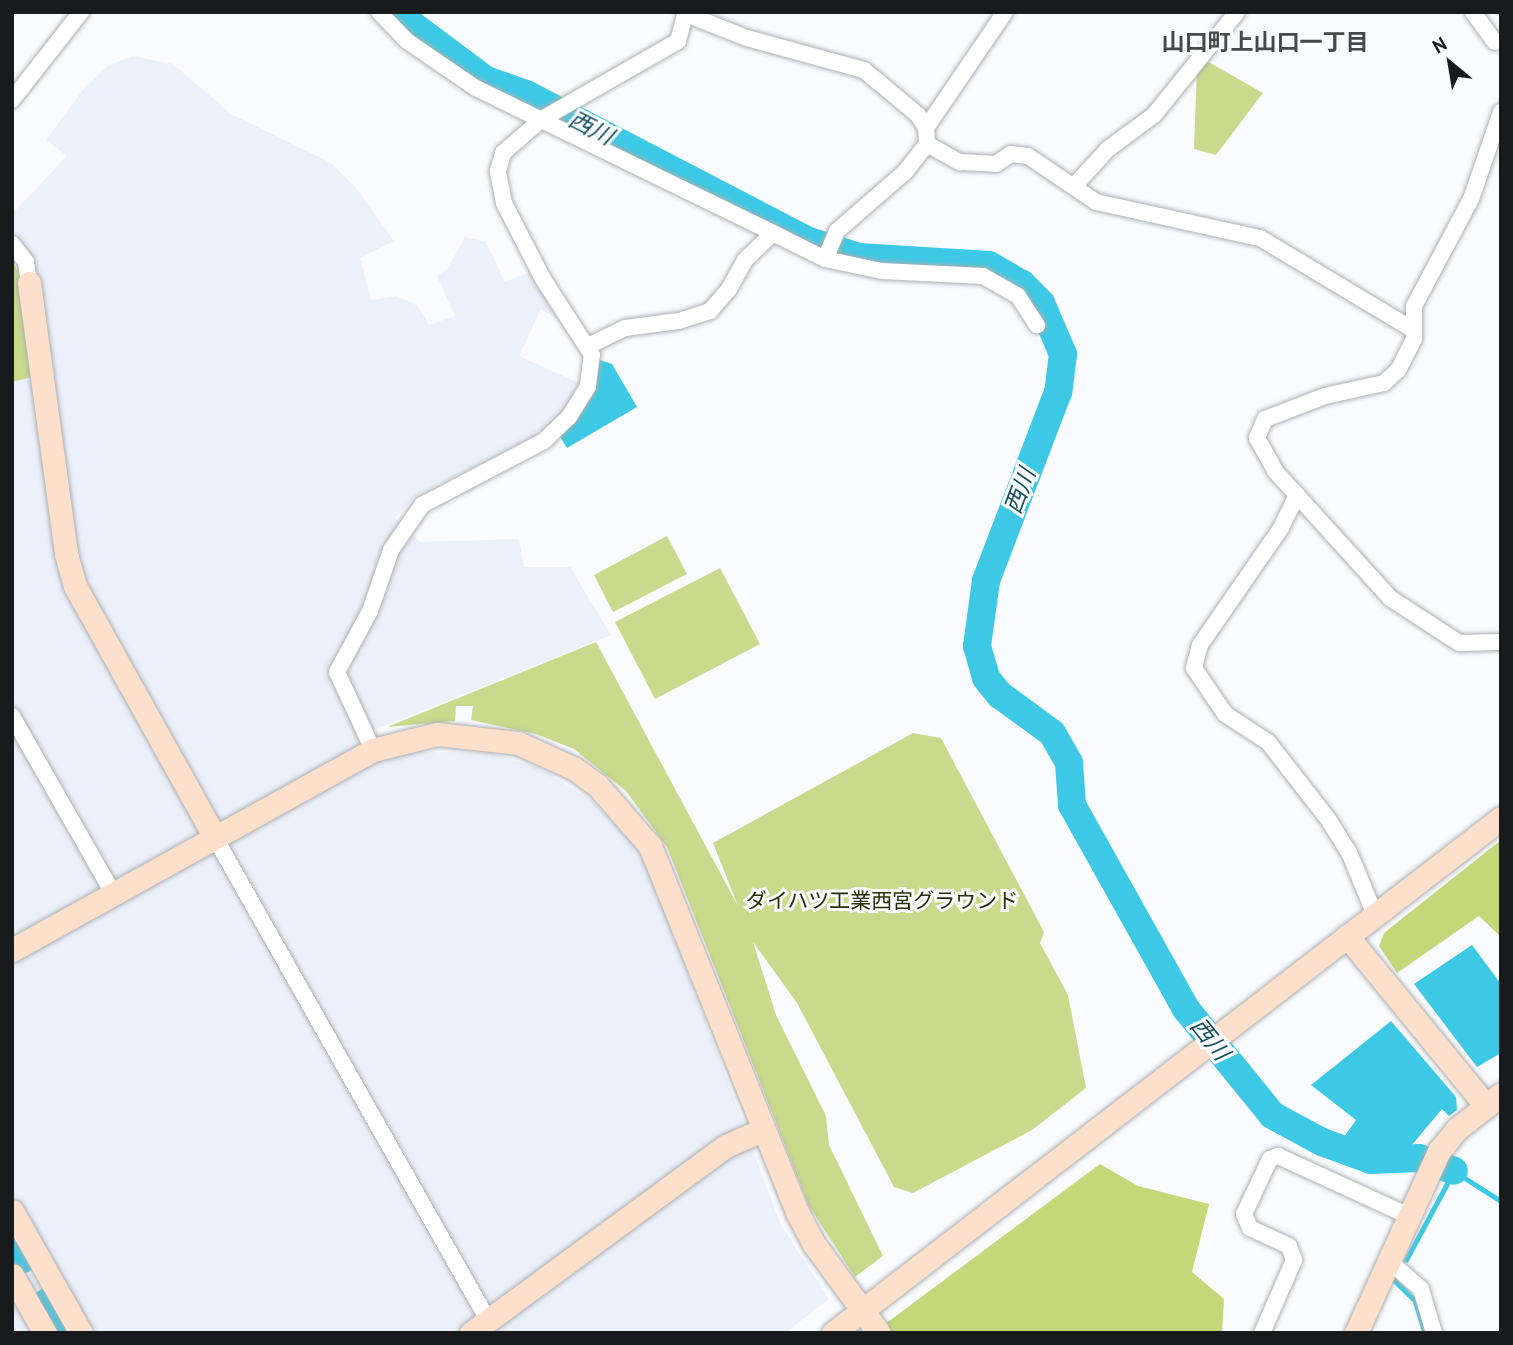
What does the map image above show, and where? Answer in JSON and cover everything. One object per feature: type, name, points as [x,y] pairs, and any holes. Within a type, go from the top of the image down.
[{"type":"street","points":[[12,100],[81,12]]},
{"type":"street","points":[[379,12],[433,61],[476,88],[544,117],[825,259],[882,271],[983,276],[1018,296],[1037,325]]},
{"type":"street","points":[[825,259],[837,231],[906,171],[1005,12]]},
{"type":"street","points":[[1075,185],[1108,149],[1154,115],[1237,12]]},
{"type":"street","points":[[1473,12],[1495,42]]},
{"type":"street","points":[[373,750],[337,672],[370,611],[391,550],[422,505],[544,442],[569,416],[588,386],[594,359],[543,279],[504,203],[498,171],[503,153],[544,117],[678,41],[686,13],[747,38],[864,69],[910,107],[926,136],[960,162],[996,164],[1011,154],[1028,156],[1075,185],[1096,202],[1260,238],[1414,330]]},
{"type":"street","points":[[1499,121],[1471,199],[1414,306],[1414,330],[1402,363],[1384,383],[1325,396],[1261,424],[1257,438],[1261,448],[1297,495],[1365,575],[1419,619],[1459,643],[1501,642]]},
{"type":"street","points":[[587,346],[625,328],[679,321],[710,311],[729,289],[745,260],[773,233]]},
{"type":"street","points":[[12,244],[26,262],[66,554],[75,586],[215,836],[480,1327],[726,1146],[760,1131]]},
{"type":"street","points":[[1297,495],[1281,528],[1200,645],[1194,668],[1225,714],[1268,742],[1328,819],[1349,852],[1375,915]]},
{"type":"street","points":[[12,716],[113,893]]},
{"type":"street","points":[[12,950],[373,750],[437,734],[518,743],[575,769],[617,803],[650,846],[665,875],[760,1131],[814,1244],[878,1333]]},
{"type":"street","points":[[833,1333],[1501,818]]},
{"type":"street","points":[[1348,936],[1493,1100],[1457,1129],[1439,1152],[1407,1215],[1356,1333]]},
{"type":"street","points":[[1262,1333],[1294,1260],[1289,1246],[1250,1228],[1244,1214],[1270,1159],[1278,1156],[1407,1215]]},
{"type":"street","points":[[12,1211],[81,1333]]},
{"type":"street","points":[[1388,1260],[1421,1289],[1434,1333]]},
{"type":"street","points":[[45,1333],[16,1281],[47,1272]]},
{"type":"shaded area","points":[[133,56],[173,64],[231,114],[331,163],[357,189],[394,241],[360,258],[371,300],[396,296],[418,306],[429,325],[455,316],[437,276],[447,269],[465,237],[486,242],[505,282],[530,272],[560,321],[541,309],[519,356],[579,383],[565,409],[534,436],[415,497],[395,518],[421,542],[519,539],[524,567],[570,567],[611,635],[374,730],[385,761],[413,752],[489,753],[539,768],[591,800],[635,845],[653,879],[780,1223],[829,1299],[785,1333],[12,1333],[12,214],[67,156],[46,140],[82,91],[109,65]]},
{"type":"green space","points":[[1205,60],[1263,93],[1216,155],[1194,149],[1197,70]]},
{"type":"green space","points":[[12,261],[18,271],[32,377],[12,382]]},
{"type":"green space","points":[[667,536],[687,574],[613,612],[594,575]]},
{"type":"green space","points":[[720,568],[760,644],[655,699],[615,622]]},
{"type":"green space","name":"ダイハツ工業西宮グラウンド","points":[[596,642],[738,906],[713,843],[913,733],[941,738],[1044,932],[1040,943],[1068,995],[1086,1088],[1032,1130],[913,1193],[894,1187],[797,1003],[753,942],[776,1015],[826,1116],[829,1145],[883,1256],[855,1277],[809,1206],[667,847],[626,791],[574,749],[536,734],[471,720],[473,706],[456,706],[455,721],[387,727]]},
{"type":"green space","points":[[1501,840],[1501,937],[1479,916],[1397,973],[1379,946],[1384,933]]},
{"type":"green space","points":[[1100,1164],[1138,1186],[1209,1204],[1192,1272],[1224,1299],[1222,1333],[873,1333]]},
{"type":"water","points":[[600,360],[612,364],[637,407],[567,448],[559,435],[589,398]]},
{"type":"water","points":[[1472,945],[1501,984],[1501,1053],[1477,1067],[1414,984]]},
{"type":"water","points":[[1391,1021],[1456,1097],[1457,1110],[1449,1116],[1442,1109],[1411,1146],[1367,1150],[1344,1137],[1356,1120],[1311,1085]]},
{"type":"waterway","name":"西川","points":[[395,12],[486,80],[526,94],[806,240],[859,257],[989,265],[1022,284],[1041,303],[1063,354],[1058,392],[986,581],[977,646],[986,678],[1000,695],[1052,733],[1069,763],[1072,805],[1186,1009],[1272,1115],[1322,1142],[1371,1160],[1419,1158],[1454,1171]]},
{"type":"waterway","points":[[1406,1260],[1454,1171],[1501,1201]]},
{"type":"waterway","points":[[12,1241],[22,1259]]},
{"type":"waterway","points":[[1395,1281],[1415,1300],[1425,1333]]},
{"type":"waterway","points":[[47,1302],[65,1333]]},
{"type":"district","name":"山口町上山口一丁目","points":[[1265,42]]}]
